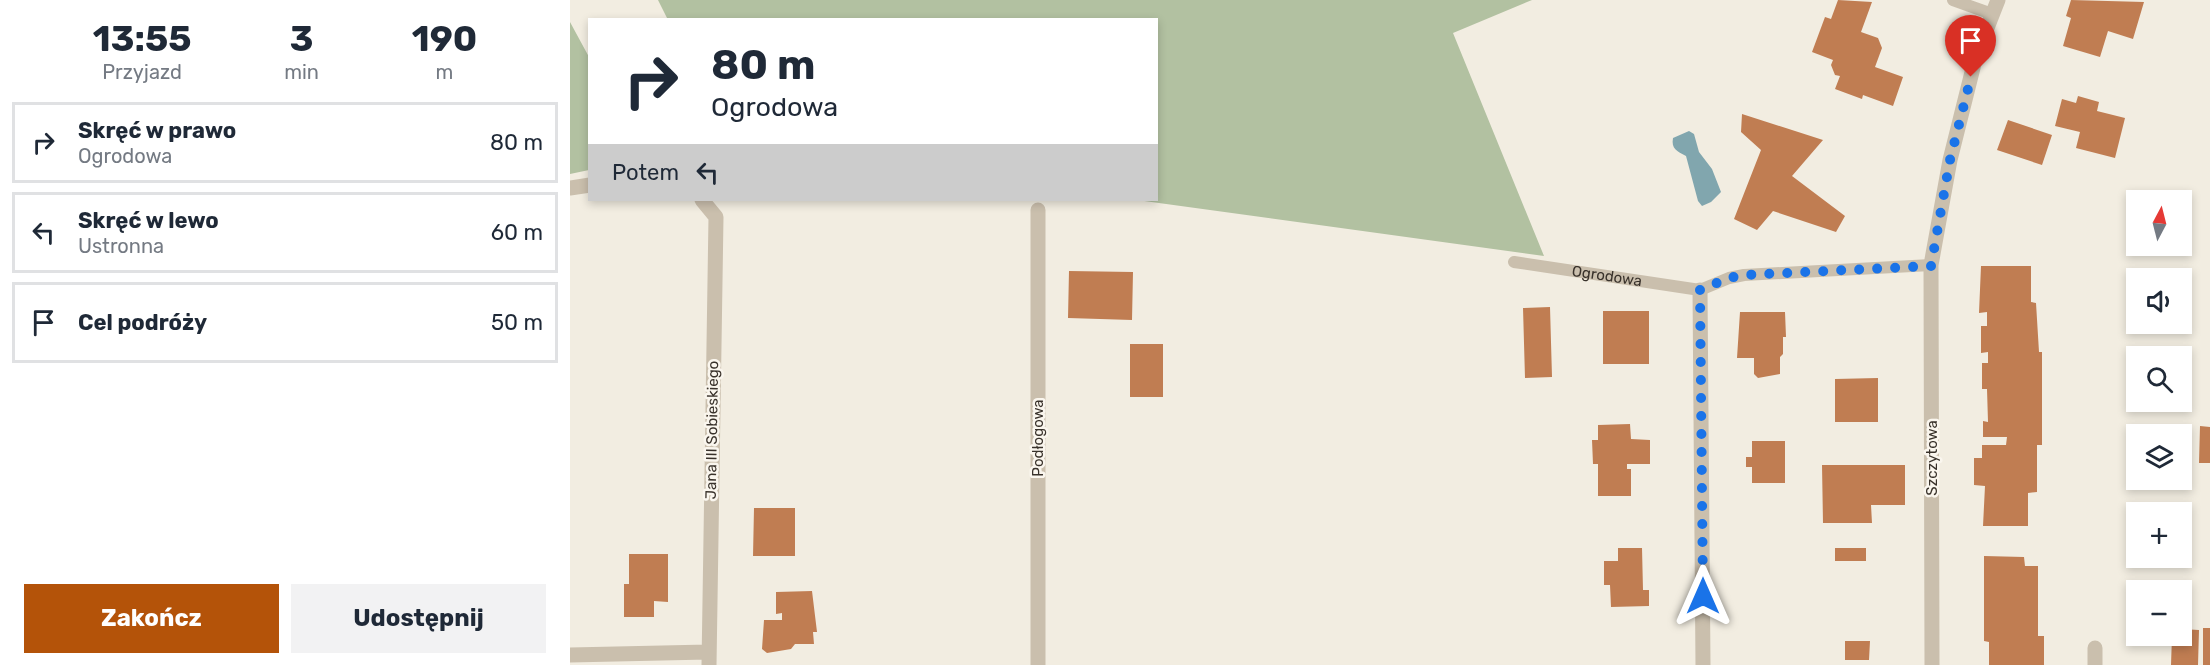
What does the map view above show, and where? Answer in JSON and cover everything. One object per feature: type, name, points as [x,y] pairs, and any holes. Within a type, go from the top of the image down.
[{"type":"street","name":"Szczytowa","points":[[1932,665],[1932,258],[1950,160],[1976,56],[1995,7]]},
{"type":"street","points":[[570,188],[588,185]]},
{"type":"street","name":"Jana III Sobieskiego","points":[[703,201],[716,218],[709,659]]},
{"type":"street","name":"Podłogowa","points":[[1038,210],[1038,665]]},
{"type":"street","points":[[1700,290],[1703,665]]},
{"type":"street","points":[[2095,648],[2095,665]]},
{"type":"street","points":[[570,655],[709,659]]},
{"type":"lane","points":[[1953,0],[1995,7]]},
{"type":"lane","points":[[1700,290],[1729,278],[1744,275],[1932,258]]},
{"type":"lane","name":"Ogrodowa","points":[[1514,262],[1700,290]]},
{"type":"green space","points":[[658,0],[1532,0],[1453,33],[1544,256],[1144,201],[1158,201],[1158,18],[667,18]]},
{"type":"green space","points":[[570,22],[588,55],[588,170],[570,174]]},
{"type":"water","points":[[1689,131],[1694,134],[1699,152],[1712,169],[1721,192],[1711,202],[1702,206],[1698,201],[1686,156],[1677,151],[1673,145],[1673,138]]},
{"type":"building","points":[[1838,0],[1872,2],[1861,32],[1878,38],[1882,48],[1875,67],[1903,77],[1893,106],[1863,95],[1862,99],[1835,89],[1840,76],[1835,75],[1831,65],[1833,60],[1812,52],[1825,17],[1831,19]]},
{"type":"building","points":[[2071,0],[2144,2],[2133,39],[2108,31],[2100,57],[2063,46],[2071,18],[2066,16]]},
{"type":"building","points":[[2078,96],[2099,102],[2097,111],[2125,118],[2115,158],[2076,148],[2080,132],[2055,126],[2062,99],[2076,103]]},
{"type":"building","points":[[1742,114],[1823,140],[1792,176],[1845,216],[1836,232],[1773,211],[1757,230],[1734,219],[1761,150],[1741,132]]},
{"type":"building","points":[[2008,120],[2052,135],[2042,165],[1997,150]]},
{"type":"building","points":[[1981,266],[2031,266],[2031,302],[2036,303],[2039,352],[2042,352],[2042,445],[2037,445],[2037,492],[2028,493],[2028,526],[1983,526],[1985,486],[1974,485],[1974,458],[1982,458],[1982,445],[2006,445],[2007,437],[1983,437],[1983,421],[1988,422],[1987,389],[1982,389],[1982,363],[1988,363],[1988,352],[1981,353],[1981,326],[1987,326],[1987,312],[1979,313]]},
{"type":"building","points":[[1069,271],[1133,272],[1132,320],[1068,318]]},
{"type":"building","points":[[1550,307],[1552,377],[1525,378],[1523,308]]},
{"type":"building","points":[[1603,311],[1649,311],[1649,364],[1603,364]]},
{"type":"building","points":[[1740,312],[1785,312],[1786,337],[1783,337],[1780,374],[1758,378],[1754,374],[1754,358],[1737,358]]},
{"type":"building","points":[[1130,344],[1163,344],[1163,397],[1130,397]]},
{"type":"building","points":[[1878,378],[1878,422],[1835,422],[1835,379]]},
{"type":"building","points":[[1630,424],[1631,439],[1650,440],[1650,464],[1627,464],[1627,469],[1631,469],[1631,496],[1598,496],[1598,464],[1593,464],[1592,440],[1598,440],[1598,425]]},
{"type":"building","points":[[2200,426],[2210,427],[2210,463],[2199,463]]},
{"type":"building","points":[[1752,441],[1785,441],[1785,483],[1752,483],[1752,467],[1746,467],[1746,457],[1752,457]]},
{"type":"building","points":[[1822,465],[1905,465],[1905,505],[1871,505],[1872,523],[1823,523]]},
{"type":"building","points":[[754,508],[795,508],[795,556],[753,556]]},
{"type":"building","points":[[1618,548],[1642,548],[1643,590],[1649,590],[1649,606],[1611,607],[1610,585],[1604,585],[1604,561],[1618,561]]},
{"type":"building","points":[[1835,548],[1866,548],[1866,561],[1835,561]]},
{"type":"building","points":[[629,554],[668,554],[668,602],[654,601],[654,617],[624,617],[624,584],[629,584]]},
{"type":"building","points":[[1984,556],[2024,557],[2025,566],[2038,566],[2038,636],[2044,636],[2044,665],[1989,665],[1989,642],[1984,641]]},
{"type":"building","points":[[812,591],[817,632],[813,632],[814,644],[795,644],[791,649],[767,653],[762,649],[764,620],[782,620],[782,613],[776,614],[776,592]]},
{"type":"building","points":[[2203,628],[2210,628],[2210,665],[2203,665]]},
{"type":"building","points":[[2192,630],[2199,630],[2198,665],[2171,665],[2172,646],[2192,646]]},
{"type":"building","points":[[1845,641],[1870,641],[1869,660],[1845,660]]},
{"type":"route","points":[[1703,596],[1700,290],[1729,278],[1744,275],[1837,268],[1931,266],[1950,160],[1971,77]]}]
